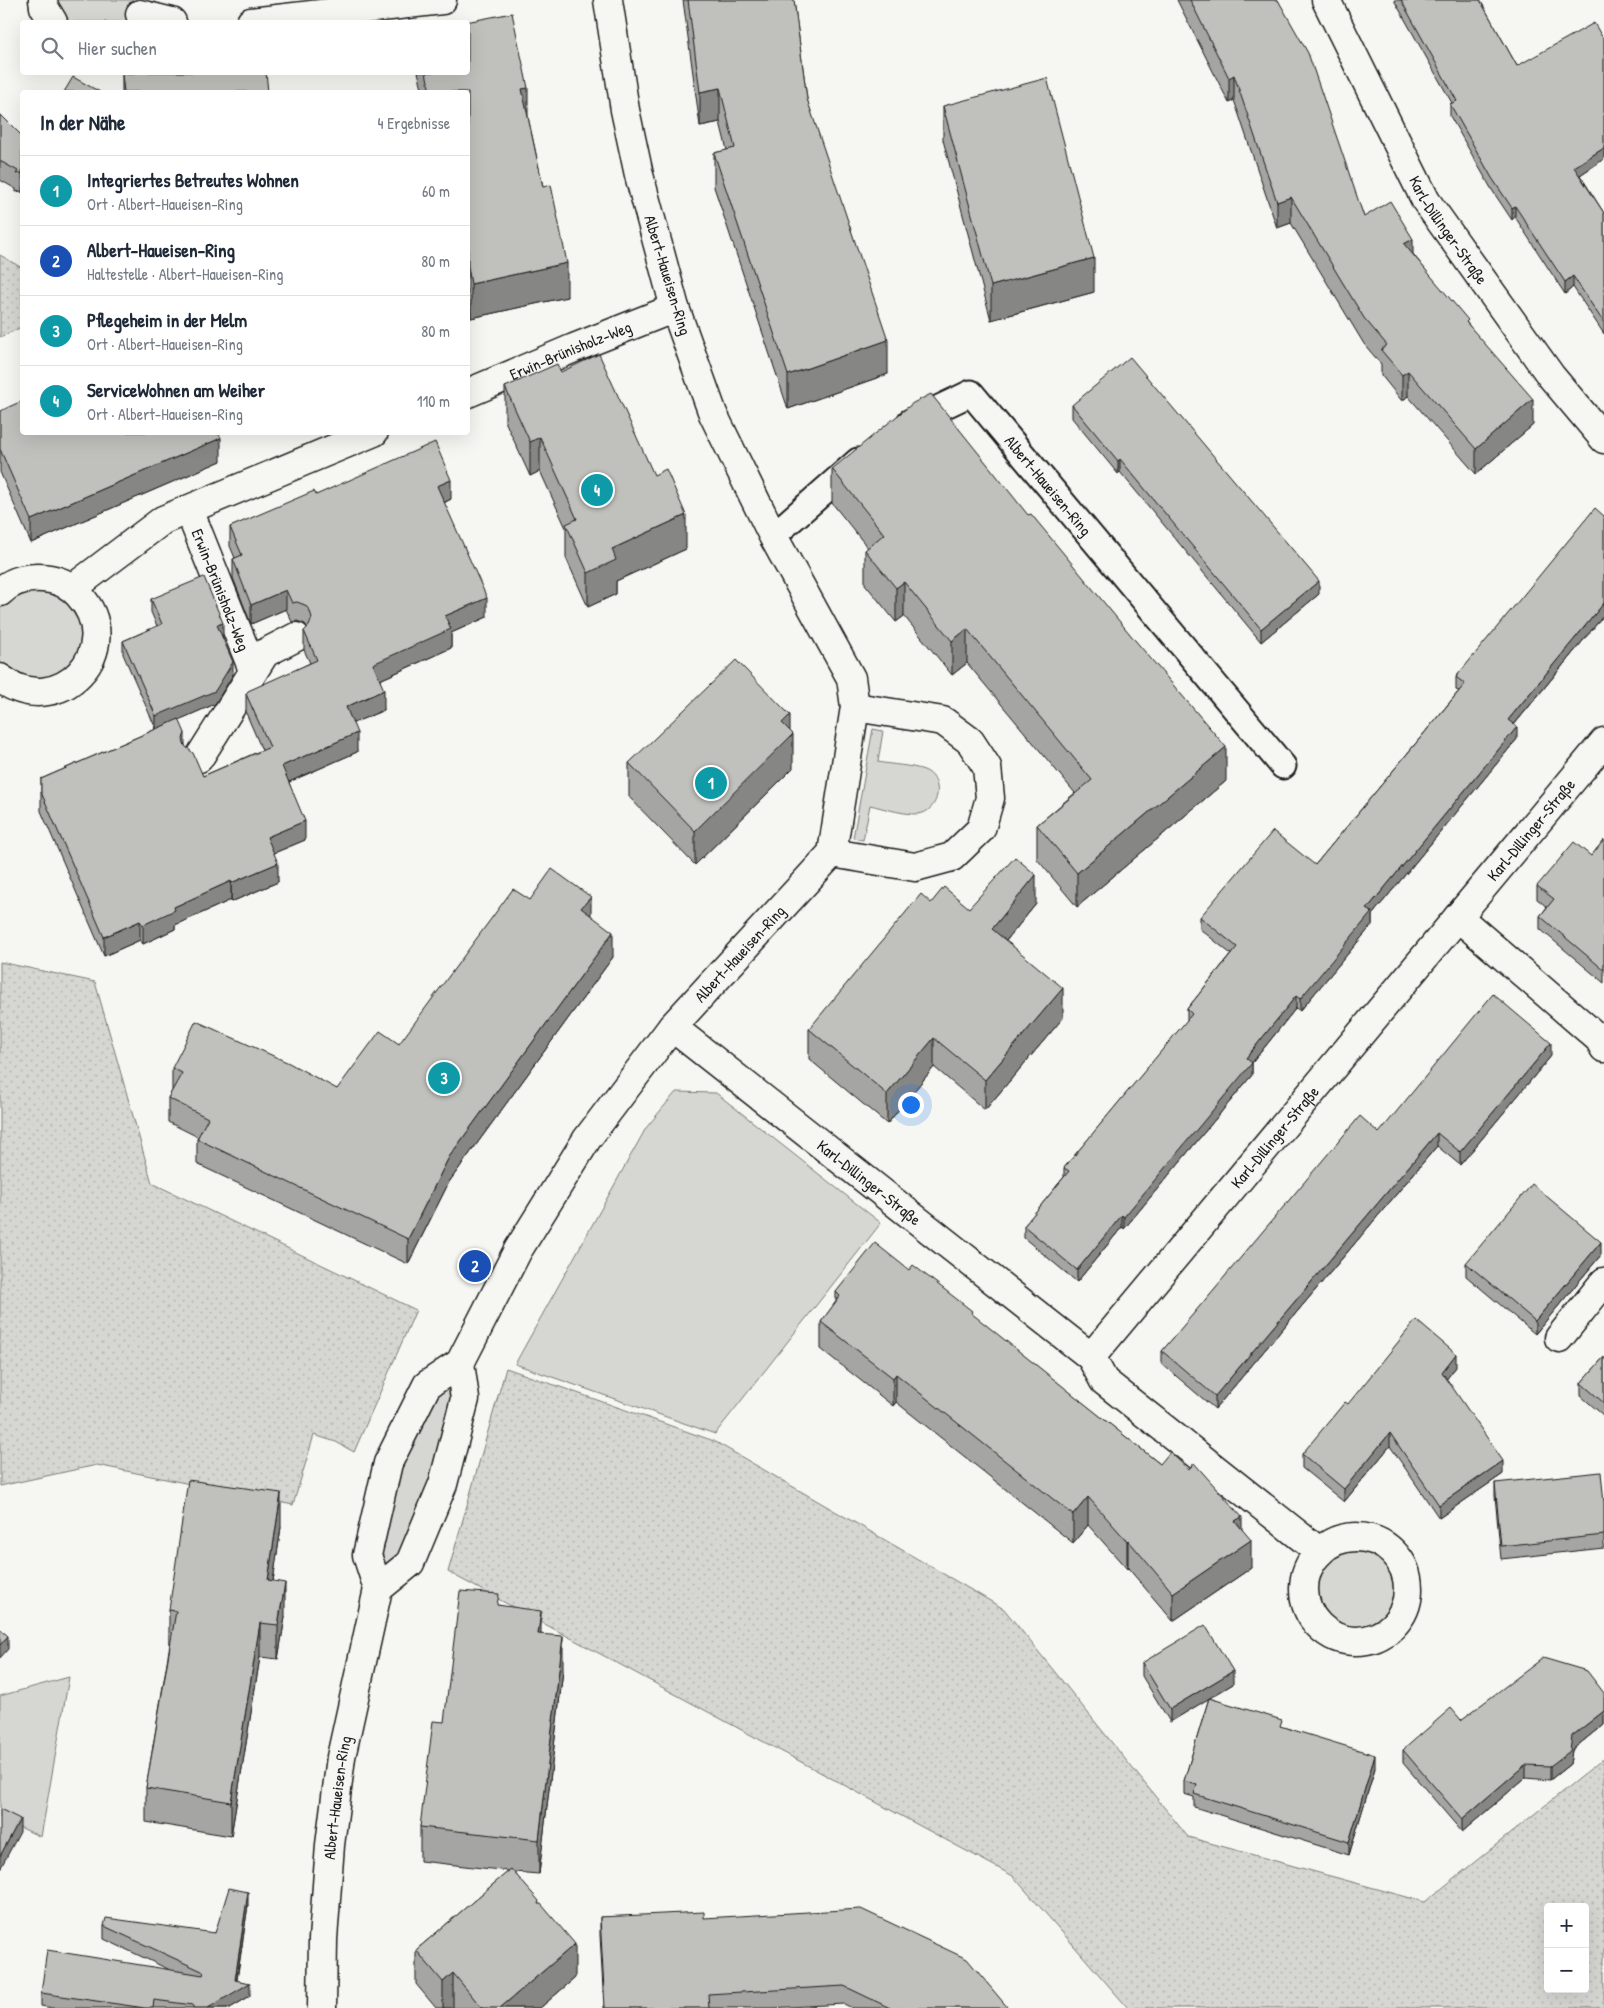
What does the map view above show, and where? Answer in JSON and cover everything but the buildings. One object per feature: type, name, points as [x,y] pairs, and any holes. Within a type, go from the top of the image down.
[{"type":"street","points":[[43,0],[44,7],[52,20]]},
{"type":"street","points":[[268,20],[442,0]]},
{"type":"street","name":"Albert-Haueisen-Ring","points":[[322,2008],[322,1939],[330,1845],[339,1776],[353,1698],[378,1589],[367,1555],[388,1463],[428,1385],[460,1363],[518,1250],[587,1139],[672,1027],[832,853],[855,707],[851,678],[773,536],[713,414],[675,308],[639,175],[624,110],[608,0]]},
{"type":"street","name":"Karl-Dillinger-Straße","points":[[1326,0],[1426,201],[1551,376],[1604,438]]},
{"type":"street","points":[[139,12],[165,20]]},
{"type":"street","name":"Erwin-Brünisholz-Weg","points":[[470,392],[675,308]]},
{"type":"street","name":"Erwin-Brünisholz-Weg","points":[[73,588],[163,520],[367,435]]},
{"type":"street","name":"Erwin-Brünisholz-Weg","points":[[189,510],[253,670]]},
{"type":"street","points":[[0,592],[19,580],[38,577],[56,580],[73,588],[86,602],[94,620],[96,639],[91,658],[80,674],[66,686],[53,691],[28,692],[10,686],[0,678]]},
{"type":"street","name":"Erwin-Brünisholz-Weg","points":[[199,758],[265,653],[296,637]]},
{"type":"street","points":[[832,853],[915,867],[952,857],[981,830],[990,798],[987,767],[970,742],[943,721],[855,707]]},
{"type":"street","name":"Karl-Dillinger-Straße","points":[[1091,1357],[1604,742]]},
{"type":"street","points":[[1458,916],[1598,1039],[1604,1048]]},
{"type":"street","name":"Karl-Dillinger-Straße","points":[[672,1027],[1091,1357],[1104,1381],[1320,1552]]},
{"type":"street","points":[[1559,1338],[1604,1282]]},
{"type":"street","points":[[378,1589],[410,1562],[443,1484],[466,1399],[460,1363]]},
{"type":"lane","name":"Albert-Haueisen-Ring","points":[[773,536],[894,430],[972,393],[1283,766]]},
{"type":"shaded area","points":[[43,0],[144,0],[140,14],[135,20],[52,20]]},
{"type":"shaded area","points":[[0,255],[20,267],[20,328],[0,337]]},
{"type":"shaded area","points":[[38,577],[94,620],[65,686],[0,678],[0,592]]},
{"type":"shaded area","points":[[873,729],[883,731],[878,762],[924,770],[934,779],[937,791],[933,804],[923,813],[904,813],[870,805],[863,840],[853,838]]},
{"type":"shaded area","points":[[0,962],[95,982],[152,1183],[416,1310],[354,1452],[336,1442],[314,1435],[293,1505],[97,1465],[0,1486]]},
{"type":"shaded area","points":[[676,1092],[716,1093],[881,1223],[715,1434],[515,1364],[646,1128]]},
{"type":"shaded area","points":[[460,1363],[443,1484],[378,1589],[388,1463]]},
{"type":"shaded area","points":[[506,1368],[714,1441],[1004,1609],[1188,1837],[1425,1902],[1604,1758],[1604,2008],[1128,2008],[1013,1876],[448,1572]]},
{"type":"shaded area","points":[[1356,1537],[1376,1541],[1393,1552],[1404,1569],[1408,1589],[1404,1609],[1393,1626],[1376,1637],[1356,1641],[1336,1637],[1319,1626],[1308,1609],[1304,1589],[1308,1569],[1319,1552],[1336,1541]]},
{"type":"shaded area","points":[[69,1677],[41,1837],[0,1818],[0,1696]]},
{"type":"place","name":"ServiceWohnen am Weiher","points":[[597,490]]},
{"type":"place","name":"Integriertes Betreutes Wohnen","points":[[711,783]]},
{"type":"place","name":"Pflegeheim in der Melm","points":[[444,1078]]},
{"type":"place","name":"Albert-Haueisen-Ring","points":[[475,1266]]}]
